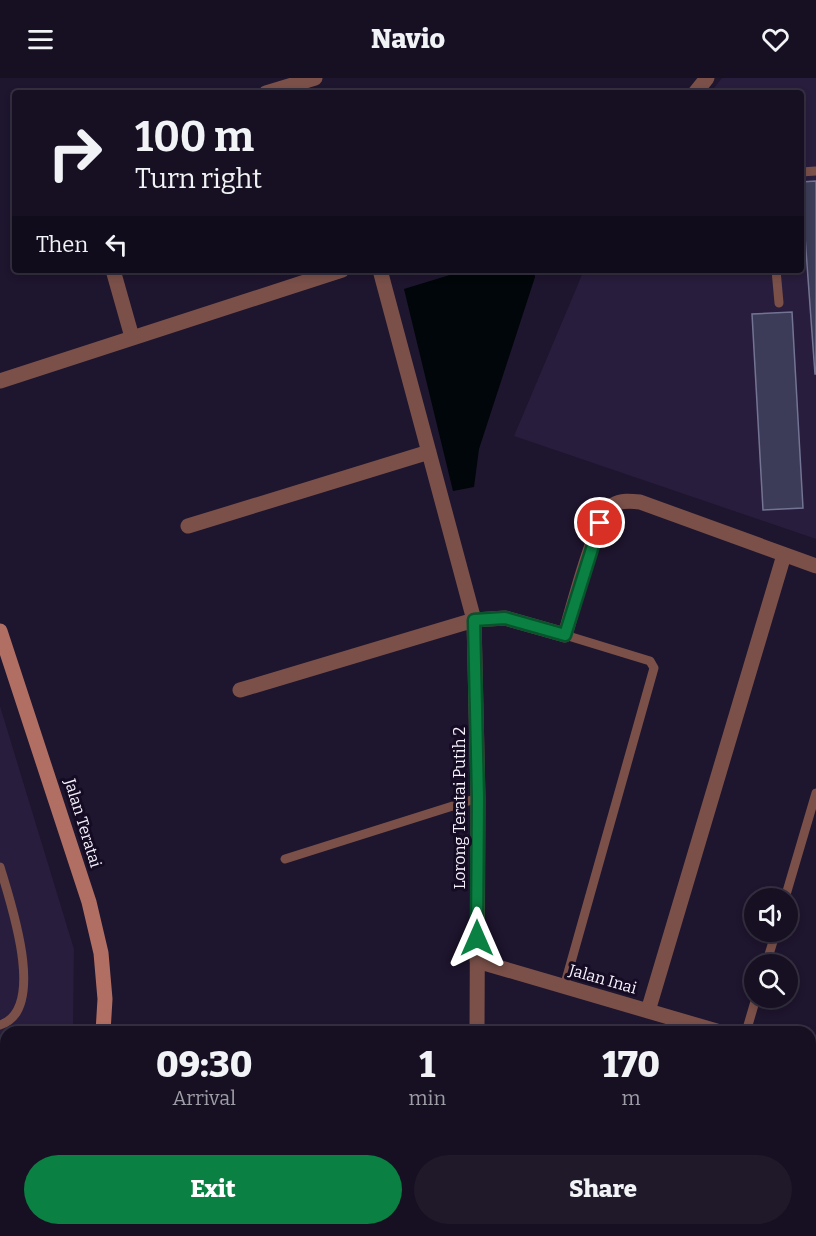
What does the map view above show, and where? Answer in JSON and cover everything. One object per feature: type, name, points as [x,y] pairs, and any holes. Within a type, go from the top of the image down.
[{"type":"street","points":[[276,90],[315,78]]},
{"type":"street","points":[[697,90],[707,78]]},
{"type":"street","points":[[113,273],[132,337]]},
{"type":"street","points":[[0,381],[333,273]]},
{"type":"street","name":"Lorong Teratai Putih 2","points":[[381,273],[474,620],[478,798],[477,1026]]},
{"type":"street","points":[[188,526],[429,452]]},
{"type":"street","points":[[240,690],[474,620],[505,618],[565,635],[600,523],[612,505],[625,501],[640,502],[816,566]]},
{"type":"street","points":[[648,1011],[784,555]]},
{"type":"street","name":"Jalan Teratai","points":[[0,631],[88,902],[101,953],[103,1026]]},
{"type":"street","name":"Jalan Inai","points":[[477,962],[699,1026]]},
{"type":"lane","points":[[776,273],[779,303]]},
{"type":"lane","points":[[564,987],[654,668],[650,661],[565,635]]},
{"type":"lane","points":[[788,888],[816,793]]},
{"type":"lane","points":[[285,859],[478,798]]},
{"type":"lane","points":[[0,867],[22,956],[24,994],[16,1015],[9,1023],[0,1025]]},
{"type":"lane","points":[[748,1026],[753,1008]]},
{"type":"shaded area","points":[[722,78],[816,78],[816,539],[514,436],[583,273],[804,273],[804,90],[712,90]]},
{"type":"shaded area","points":[[456,273],[534,273],[479,449],[474,487],[453,491],[404,289]]},
{"type":"shaded area","points":[[0,706],[74,949],[73,1026],[0,1026]]},
{"type":"building","points":[[816,181],[816,374],[804,223],[804,182]]},
{"type":"building","points":[[792,312],[803,508],[763,510],[752,314]]},
{"type":"route","points":[[477,938],[478,798],[474,620],[505,618],[565,635],[600,523]]}]
